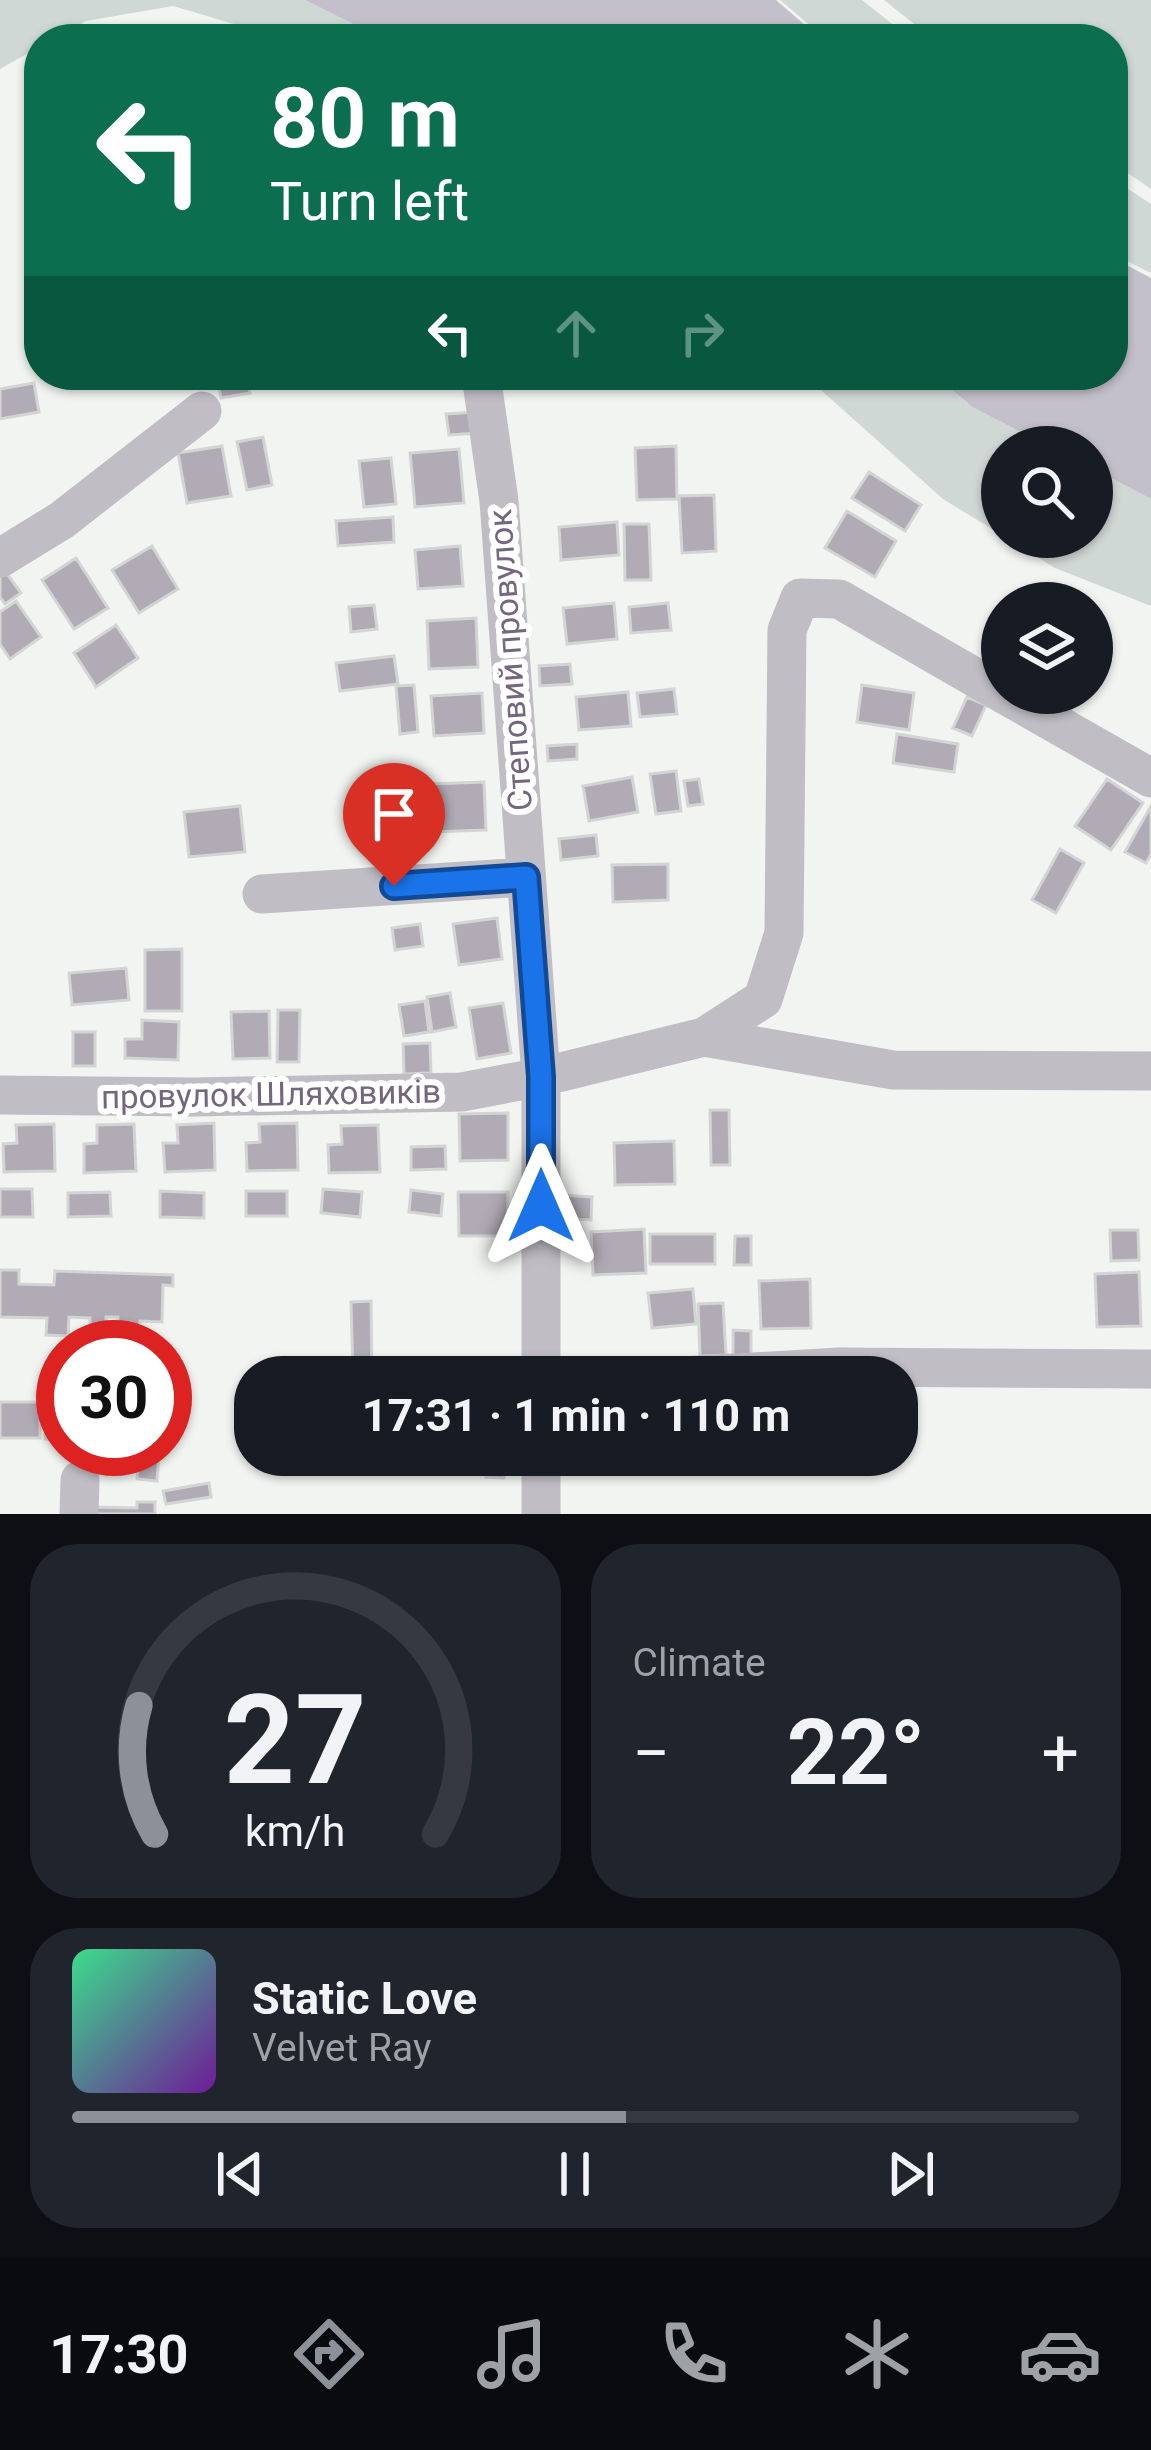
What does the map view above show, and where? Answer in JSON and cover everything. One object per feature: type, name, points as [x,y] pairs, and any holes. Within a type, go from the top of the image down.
[{"type":"street","name":"Степовий провулок","points":[[483,390],[500,501],[541,1077],[542,1356]]},
{"type":"street","points":[[0,559],[62,520],[202,412]]},
{"type":"street","points":[[704,1036],[763,999],[784,933],[787,630],[800,598],[839,599],[981,681]]},
{"type":"street","points":[[1039,714],[1151,778]]},
{"type":"street","points":[[262,894],[526,877]]},
{"type":"street","points":[[704,1036],[893,1070],[1151,1071]]},
{"type":"street","name":"провулок Шляховиків","points":[[0,1095],[462,1092],[704,1036]]},
{"type":"street","points":[[918,1368],[1151,1370]]},
{"type":"street","points":[[542,1476],[542,1514]]},
{"type":"shaded area","points":[[0,0],[305,0],[353,24],[234,24],[173,6],[81,24],[24,24],[24,55],[0,69]]},
{"type":"shaded area","points":[[305,0],[776,0],[804,24],[353,24]]},
{"type":"shaded area","points":[[780,0],[862,0],[892,24],[808,24]]},
{"type":"shaded area","points":[[884,0],[1151,0],[1151,189],[1128,173],[1128,24],[914,24]]},
{"type":"shaded area","points":[[1128,189],[1151,204],[1151,273],[1128,262]]},
{"type":"shaded area","points":[[1128,266],[1151,278],[1151,499],[1113,479],[1113,426],[1009,426],[972,407],[952,390],[1128,390]]},
{"type":"shaded area","points":[[821,390],[952,390],[972,407],[1009,426],[981,426],[981,522],[943,499]]},
{"type":"shaded area","points":[[1113,479],[1151,499],[1151,606],[1113,591],[1113,582],[1090,582],[1039,558],[1113,558]]},
{"type":"building","points":[[24,385],[24,390],[35,390],[39,412],[0,419],[0,389]]},
{"type":"building","points":[[219,390],[250,390],[250,393],[221,398]]},
{"type":"building","points":[[476,412],[478,433],[449,435],[446,414]]},
{"type":"building","points":[[263,437],[272,485],[247,490],[237,442]]},
{"type":"building","points":[[222,446],[231,496],[187,503],[178,453]]},
{"type":"building","points":[[676,446],[677,499],[637,500],[635,448]]},
{"type":"building","points":[[459,449],[464,503],[415,507],[410,453]]},
{"type":"building","points":[[391,458],[396,504],[364,507],[359,461]]},
{"type":"building","points":[[869,472],[921,505],[905,531],[852,498]]},
{"type":"building","points":[[714,495],[716,551],[682,553],[679,496]]},
{"type":"building","points":[[847,511],[896,541],[875,577],[825,548]]},
{"type":"building","points":[[393,517],[394,542],[338,546],[336,521]]},
{"type":"building","points":[[617,522],[619,555],[561,560],[559,527]]},
{"type":"building","points":[[624,524],[649,524],[651,580],[625,580]]},
{"type":"building","points":[[152,546],[178,589],[139,613],[112,570]]},
{"type":"building","points":[[460,546],[463,586],[418,589],[415,550]]},
{"type":"building","points":[[76,558],[108,608],[74,629],[42,580]]},
{"type":"building","points":[[5,571],[21,593],[5,604],[0,597],[0,574]]},
{"type":"building","points":[[16,601],[41,637],[10,659],[0,644],[0,612]]},
{"type":"building","points":[[614,603],[617,639],[567,644],[563,608]]},
{"type":"building","points":[[668,603],[671,630],[631,633],[629,607]]},
{"type":"building","points":[[374,605],[377,629],[351,632],[349,607]]},
{"type":"building","points":[[476,618],[478,667],[429,669],[427,621]]},
{"type":"building","points":[[116,625],[138,658],[96,687],[74,653]]},
{"type":"building","points":[[394,656],[398,684],[340,691],[336,663]]},
{"type":"building","points":[[570,664],[572,684],[540,686],[539,666]]},
{"type":"building","points":[[414,685],[418,732],[400,734],[396,686]]},
{"type":"building","points":[[862,685],[914,693],[909,730],[857,722]]},
{"type":"building","points":[[674,689],[677,714],[640,717],[637,693]]},
{"type":"building","points":[[628,692],[631,726],[579,730],[576,697]]},
{"type":"building","points":[[482,693],[484,733],[434,736],[431,696]]},
{"type":"building","points":[[967,697],[981,703],[982,714],[972,736],[953,728]]},
{"type":"building","points":[[897,734],[958,744],[954,772],[893,763]]},
{"type":"building","points":[[577,744],[577,759],[548,761],[547,746]]},
{"type":"building","points":[[676,771],[681,811],[656,814],[650,774]]},
{"type":"building","points":[[632,777],[638,812],[589,821],[583,786]]},
{"type":"building","points":[[699,779],[703,804],[688,806],[684,781]]},
{"type":"building","points":[[1107,779],[1143,803],[1111,850],[1075,826]]},
{"type":"building","points":[[484,782],[486,830],[431,832],[430,784]]},
{"type":"building","points":[[416,785],[421,841],[370,845],[366,789]]},
{"type":"building","points":[[240,806],[245,852],[189,857],[184,812]]},
{"type":"building","points":[[1151,806],[1151,854],[1146,863],[1125,852]]},
{"type":"building","points":[[596,835],[598,856],[561,860],[559,839]]},
{"type":"building","points":[[1060,849],[1084,863],[1056,913],[1032,900]]},
{"type":"building","points":[[668,864],[668,900],[613,902],[612,865]]},
{"type":"building","points":[[497,918],[502,959],[459,965],[453,924]]},
{"type":"building","points":[[420,924],[423,946],[395,950],[392,928]]},
{"type":"building","points":[[182,949],[182,1011],[145,1011],[145,950]]},
{"type":"building","points":[[126,968],[129,1000],[72,1005],[69,973]]},
{"type":"building","points":[[450,993],[456,1027],[432,1032],[427,997]]},
{"type":"building","points":[[425,1001],[429,1032],[404,1036],[399,1005]]},
{"type":"building","points":[[503,1003],[511,1053],[477,1059],[469,1008]]},
{"type":"building","points":[[278,1010],[300,1010],[299,1062],[277,1062]]},
{"type":"building","points":[[269,1011],[270,1058],[233,1059],[231,1012]]},
{"type":"building","points":[[142,1020],[179,1022],[178,1060],[125,1058],[125,1039],[142,1039]]},
{"type":"building","points":[[73,1032],[95,1032],[95,1066],[73,1066]]},
{"type":"building","points":[[430,1043],[431,1073],[404,1074],[403,1044]]},
{"type":"building","points":[[710,1110],[729,1110],[730,1165],[711,1165]]},
{"type":"building","points":[[508,1113],[508,1160],[460,1161],[459,1114]]},
{"type":"building","points":[[214,1123],[215,1170],[165,1172],[163,1143],[178,1143],[177,1125]]},
{"type":"building","points":[[297,1123],[298,1170],[247,1171],[246,1143],[260,1142],[259,1124]]},
{"type":"building","points":[[54,1124],[55,1171],[4,1172],[3,1144],[17,1143],[16,1125]]},
{"type":"building","points":[[134,1124],[136,1171],[84,1173],[84,1144],[97,1143],[97,1125]]},
{"type":"building","points":[[378,1125],[380,1172],[329,1173],[328,1145],[342,1144],[341,1126]]},
{"type":"building","points":[[674,1141],[675,1184],[615,1185],[614,1143]]},
{"type":"building","points":[[445,1146],[446,1169],[411,1170],[411,1147]]},
{"type":"building","points":[[0,1189],[32,1189],[33,1217],[0,1217]]},
{"type":"building","points":[[323,1189],[362,1192],[360,1217],[321,1213]]},
{"type":"building","points":[[411,1190],[443,1194],[441,1216],[409,1212]]},
{"type":"building","points":[[160,1191],[204,1193],[204,1218],[160,1217]]},
{"type":"building","points":[[246,1191],[287,1191],[287,1216],[246,1216]]},
{"type":"building","points":[[110,1192],[111,1216],[68,1217],[68,1193]]},
{"type":"building","points":[[458,1192],[508,1192],[508,1236],[459,1236]]},
{"type":"building","points":[[561,1195],[592,1197],[591,1220],[560,1218]]},
{"type":"building","points":[[644,1229],[646,1273],[593,1275],[591,1232]]},
{"type":"building","points":[[1110,1230],[1138,1230],[1139,1260],[1111,1261]]},
{"type":"building","points":[[650,1234],[715,1234],[715,1264],[650,1264]]},
{"type":"building","points":[[735,1236],[751,1236],[751,1265],[734,1265]]},
{"type":"building","points":[[0,1270],[19,1270],[19,1284],[54,1285],[55,1271],[173,1275],[173,1286],[163,1285],[162,1320],[0,1317]]},
{"type":"building","points":[[1139,1272],[1141,1326],[1097,1327],[1095,1274]]},
{"type":"building","points":[[810,1279],[811,1328],[761,1329],[759,1281]]},
{"type":"building","points":[[693,1289],[696,1324],[652,1328],[648,1293]]},
{"type":"building","points":[[371,1301],[372,1356],[352,1356],[351,1302]]},
{"type":"building","points":[[723,1303],[726,1355],[700,1356],[698,1304]]},
{"type":"building","points":[[733,1330],[751,1331],[751,1356],[733,1356]]},
{"type":"building","points":[[0,1402],[36,1402],[36,1438],[0,1438]]},
{"type":"building","points":[[209,1483],[211,1497],[166,1504],[163,1491]]},
{"type":"building","points":[[137,1502],[155,1502],[155,1514],[92,1514],[92,1507],[137,1508]]},
{"type":"route","points":[[394,886],[526,877],[541,1077],[541,1206]]}]
